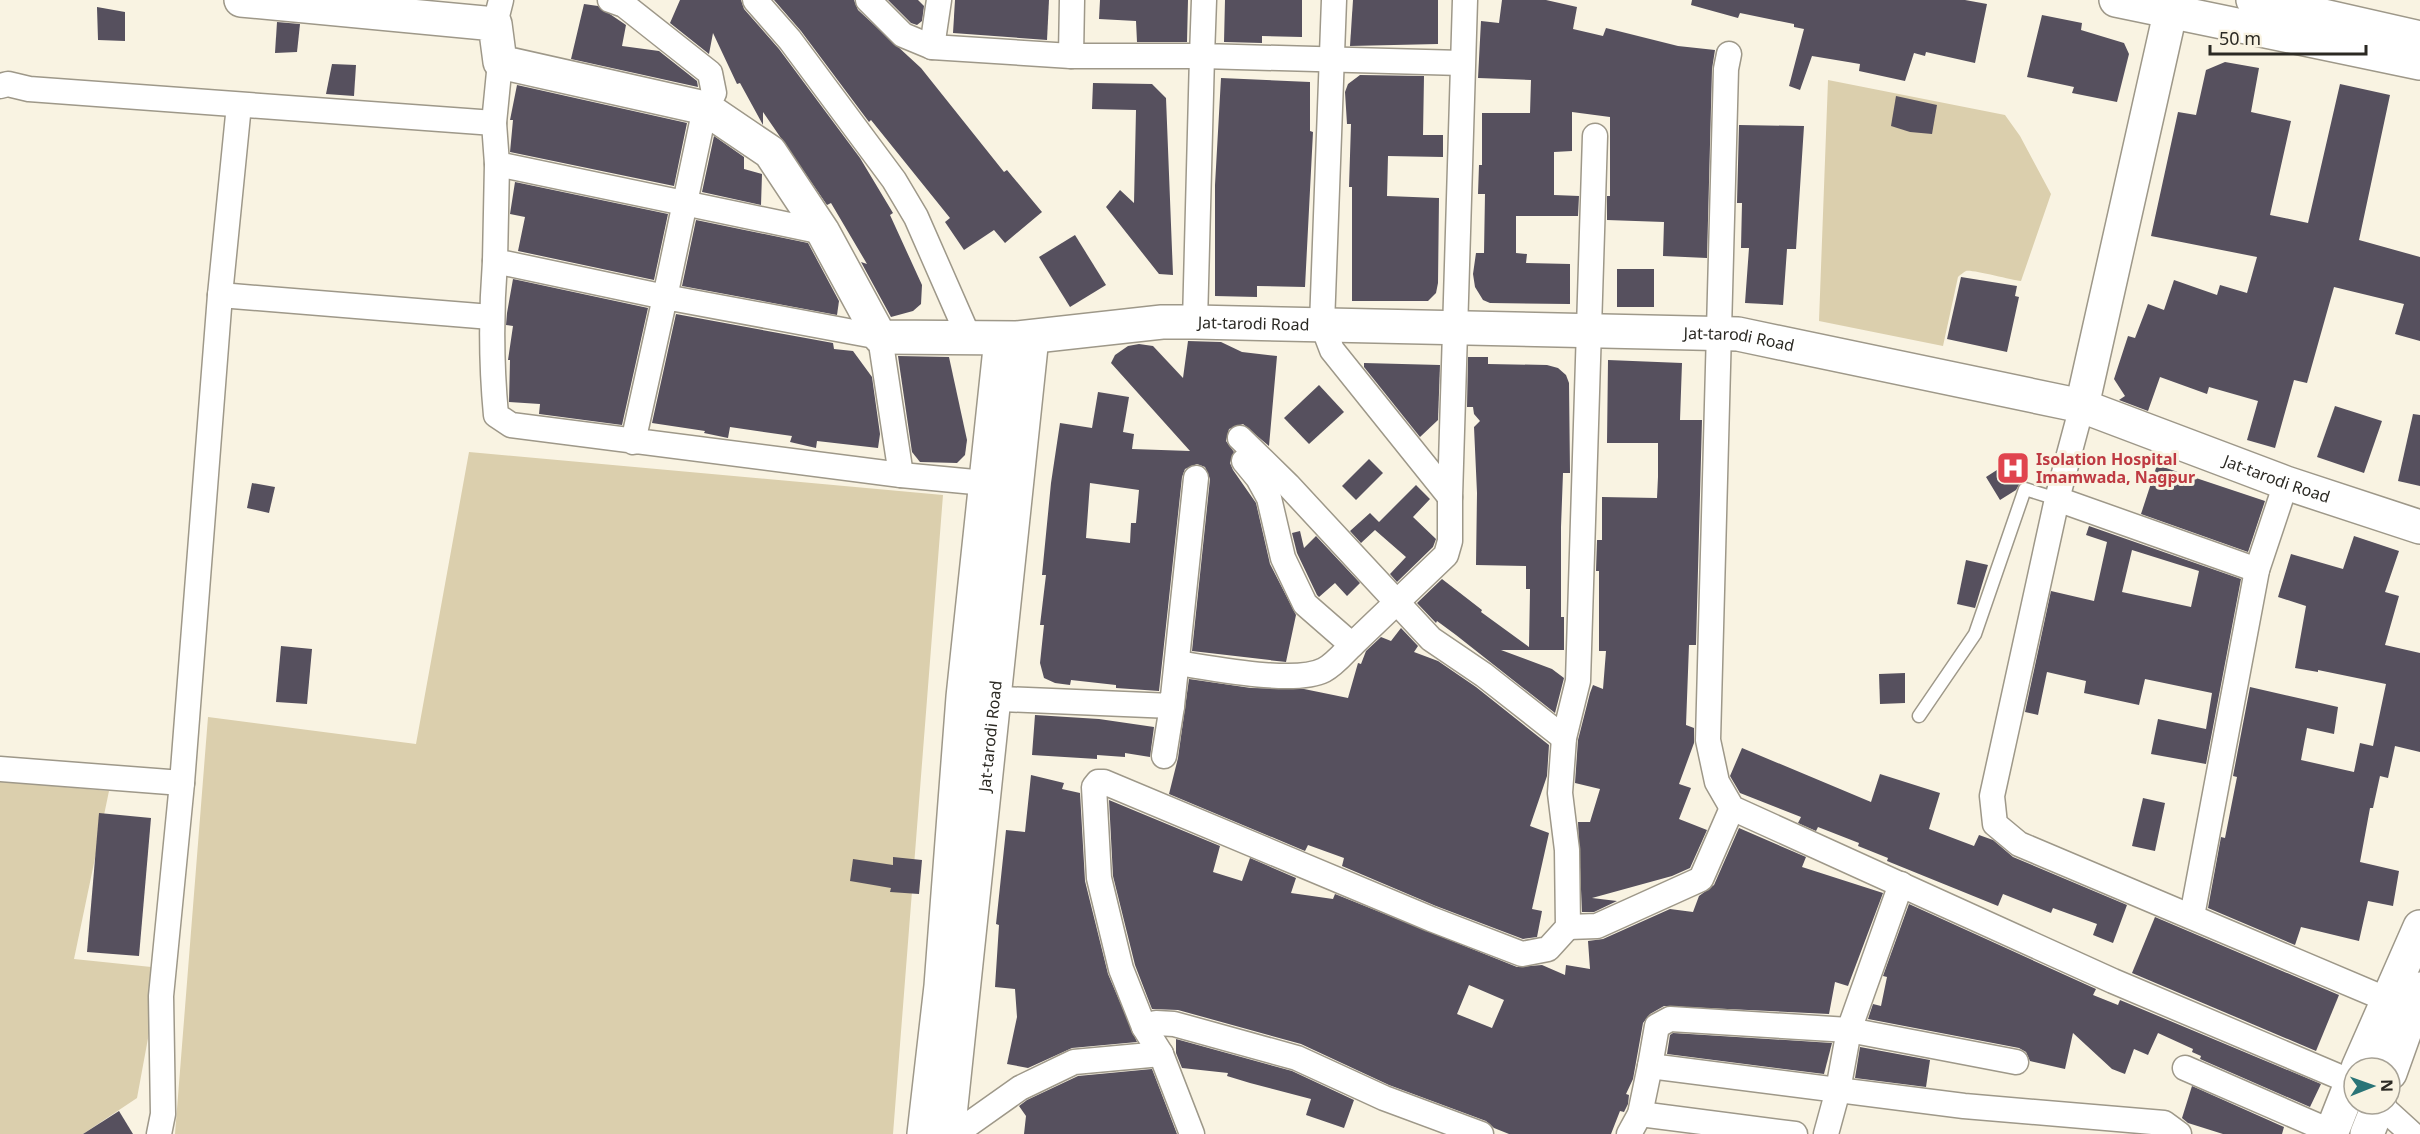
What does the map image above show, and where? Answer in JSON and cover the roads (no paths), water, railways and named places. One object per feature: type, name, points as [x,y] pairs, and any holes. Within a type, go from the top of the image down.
[{"type":"street","points":[[609,0],[624,5],[710,73],[714,93],[705,108],[633,441]]},
{"type":"street","points":[[755,0],[790,40],[894,180],[916,217],[1005,338],[985,483],[978,698],[924,1134]]},
{"type":"street","points":[[868,0],[903,35],[932,47],[1071,56],[1202,56],[1332,62],[1462,63]]},
{"type":"street","points":[[932,47],[939,0]]},
{"type":"street","points":[[1071,56],[1072,0]]},
{"type":"street","points":[[1195,322],[1204,0]]},
{"type":"street","points":[[1334,0],[1322,324],[1332,350],[1450,497]]},
{"type":"street","points":[[1177,663],[1254,674],[1308,675],[1325,670],[1446,555],[1450,541],[1465,0]]},
{"type":"street","points":[[2116,0],[2171,7],[2420,63]]},
{"type":"street","points":[[2253,0],[2420,38]]},
{"type":"street","points":[[253,1],[498,12],[500,62],[494,123],[497,164],[495,261],[491,317],[496,415],[511,425],[901,475],[985,483]]},
{"type":"street","points":[[2171,7],[2082,406],[2057,499],[1992,796],[1995,824],[2019,844],[2388,1000]]},
{"type":"street","points":[[1729,54],[1726,69],[1717,333],[1708,740],[1717,782],[1732,808],[2113,981],[2342,1072]]},
{"type":"street","points":[[500,62],[705,108],[770,152],[823,232],[880,337],[901,475]]},
{"type":"street","points":[[3,80],[29,89],[494,123]]},
{"type":"street","points":[[159,1134],[163,1114],[161,996],[182,783],[220,296],[239,105]]},
{"type":"street","points":[[1192,1134],[1161,1054],[1144,1027],[1121,969],[1099,878],[1094,787],[1098,782],[1104,782],[1431,920],[1522,954],[1548,949],[1568,927],[1567,850],[1560,794],[1564,738],[1578,681],[1595,136]]},
{"type":"street","points":[[497,164],[684,201],[823,232]]},
{"type":"street","points":[[495,261],[665,297],[880,337],[1005,338]]},
{"type":"street","points":[[220,296],[491,317]]},
{"type":"street","name":"Jat-tarodi Road","points":[[948,1134],[1005,338],[1162,322],[1738,334],[2082,406],[2286,483],[2420,527]]},
{"type":"street","points":[[1352,645],[1305,604],[1283,558],[1269,498],[1242,449],[1288,484],[1431,639],[1484,675],[1564,738]]},
{"type":"street","points":[[1164,756],[1177,663],[1196,478]]},
{"type":"street","points":[[2192,916],[2258,570],[2286,483]]},
{"type":"street","points":[[2057,499],[2258,570]]},
{"type":"street","points":[[978,698],[1172,706]]},
{"type":"street","points":[[0,769],[182,783]]},
{"type":"street","points":[[1568,927],[1597,926],[1701,879],[1732,808]]},
{"type":"street","points":[[1826,1134],[1838,1090],[1849,1030],[1901,884]]},
{"type":"street","points":[[2363,1056],[2420,927]]},
{"type":"street","points":[[2396,1056],[2420,988]]},
{"type":"street","points":[[1795,1134],[1635,1124],[1650,1066],[1657,1026],[1670,1019],[1849,1030],[2016,1062]]},
{"type":"street","points":[[1144,1027],[1156,1023],[1174,1024],[1297,1058],[1384,1098],[1481,1134]]},
{"type":"street","points":[[955,1134],[1020,1088],[1074,1062],[1161,1054]]},
{"type":"street","points":[[1650,1066],[1964,1107],[2164,1123],[2179,1134]]},
{"type":"street","points":[[2185,1068],[2331,1133],[2342,1106]]},
{"type":"street","points":[[2367,1134],[2374,1116]]},
{"type":"street","points":[[2392,1116],[2412,1134]]},
{"type":"lane","points":[[1919,716],[1975,634],[2025,489],[2057,499]]},
{"type":"place","name":"Isolation Hospital Imamwada, Nagpur","points":[[2013,468]]}]
